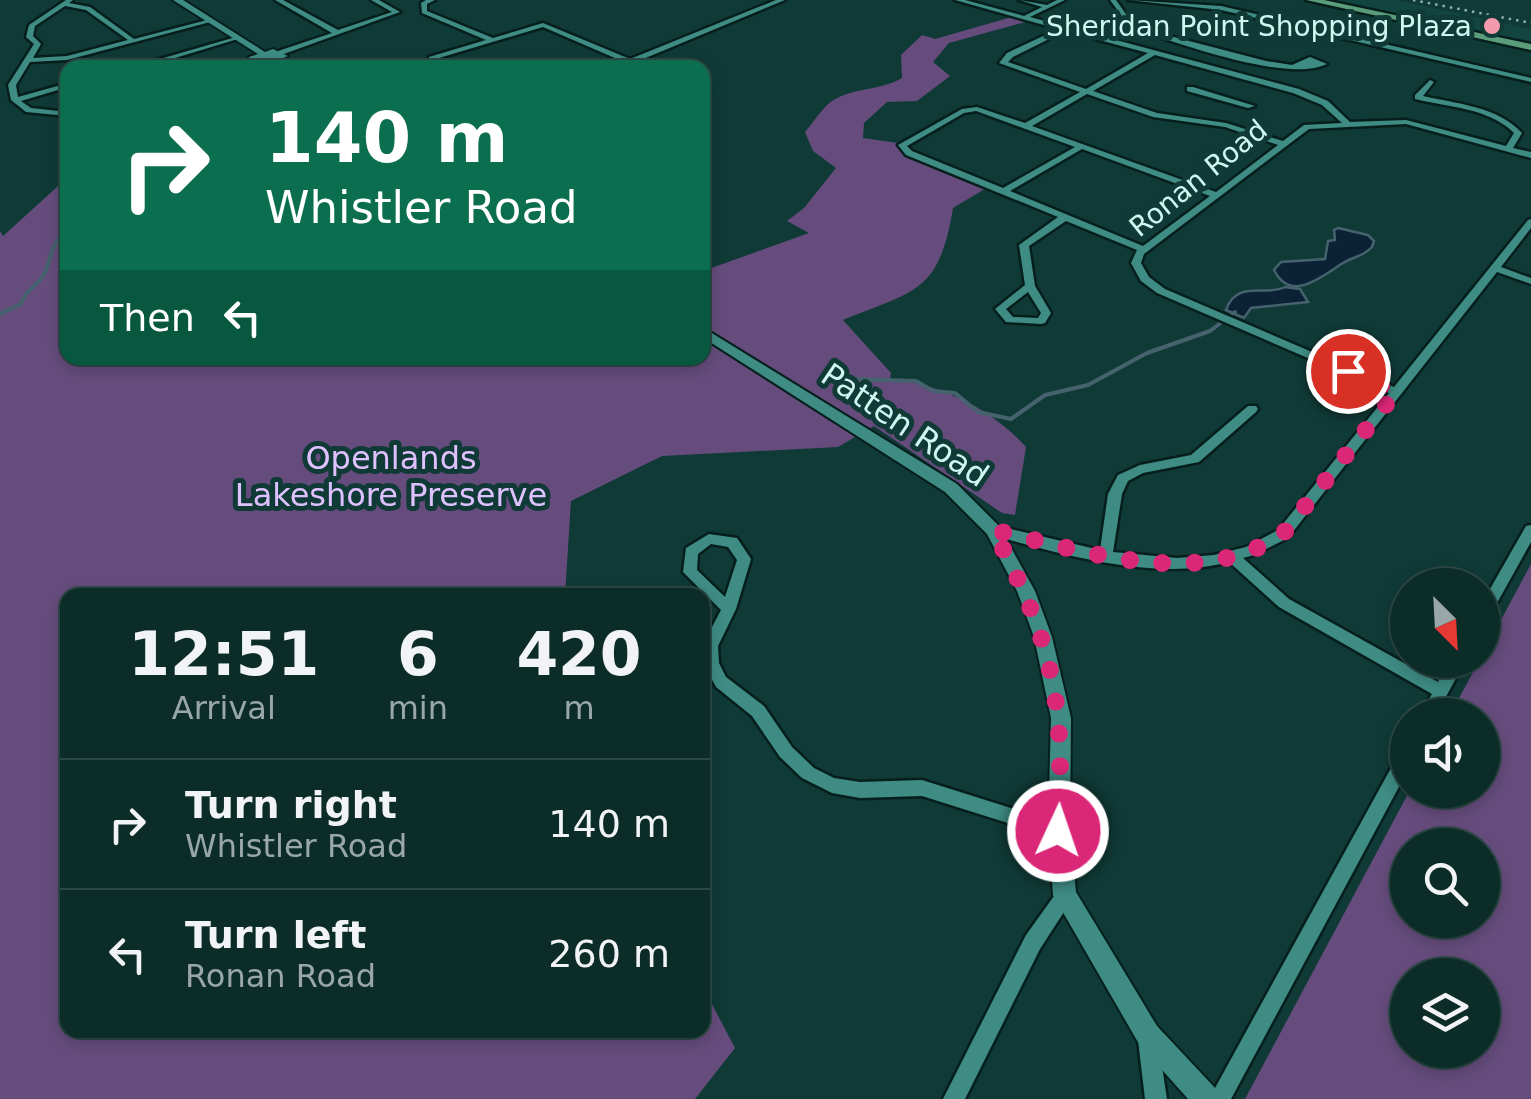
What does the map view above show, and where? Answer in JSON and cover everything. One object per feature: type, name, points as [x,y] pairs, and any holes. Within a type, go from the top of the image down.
[{"type":"main road","points":[[1311,0],[1531,48]]},
{"type":"street","points":[[177,0],[238,38],[258,58]]},
{"type":"street","points":[[278,0],[338,33]]},
{"type":"street","points":[[374,0],[397,12]]},
{"type":"street","points":[[633,60],[782,0]]},
{"type":"street","points":[[958,0],[1308,95],[1346,122]]},
{"type":"street","points":[[1022,0],[1045,6]]},
{"type":"street","points":[[1024,18],[1062,0]]},
{"type":"street","points":[[1113,0],[1131,25],[1177,40],[1294,67]]},
{"type":"street","points":[[1131,0],[1221,8],[1531,80]]},
{"type":"street","points":[[428,1],[424,12],[491,40]]},
{"type":"street","points":[[60,114],[29,110],[15,100],[12,85],[38,44],[29,37],[32,26],[66,2],[88,8],[133,41]]},
{"type":"street","points":[[282,60],[338,33],[397,12]]},
{"type":"street","points":[[30,60],[67,58],[211,21]]},
{"type":"street","points":[[432,59],[549,26],[629,60]]},
{"type":"street","points":[[1064,29],[1002,61],[1167,118],[1226,125],[1281,143]]},
{"type":"street","points":[[160,60],[238,38]]},
{"type":"street","points":[[1026,126],[1177,40]]},
{"type":"street","points":[[254,60],[273,60]]},
{"type":"street","points":[[1430,82],[1418,97],[1514,127],[1518,133],[1508,149]]},
{"type":"street","points":[[15,100],[60,88]]},
{"type":"street","points":[[1190,90],[1254,105],[1226,125]]},
{"type":"street","points":[[1143,249],[903,148],[906,140],[972,108],[1214,194]]},
{"type":"street","name":"Ronan Road","points":[[1396,392],[1161,290],[1141,274],[1136,263],[1143,249],[1306,126],[1406,122],[1531,155]]},
{"type":"street","points":[[1003,192],[1082,146]]},
{"type":"street","points":[[1030,286],[1024,244],[1065,217]]},
{"type":"street","points":[[993,530],[1106,556],[1176,563],[1232,557],[1283,534],[1531,222]]},
{"type":"street","points":[[1495,268],[1531,281]]},
{"type":"street","name":"Patten Road","points":[[710,336],[952,488],[993,530],[1026,591],[1043,636],[1061,718],[1058,831],[1065,895],[1148,1035],[1206,1099]]},
{"type":"street","points":[[1106,556],[1115,494],[1122,478],[1140,468],[1195,459],[1252,409]]},
{"type":"street","points":[[1500,585],[1531,530]]},
{"type":"street","points":[[707,588],[690,572],[691,552],[709,539],[732,542],[744,559],[729,608],[710,646],[710,663],[721,682],[758,711],[786,752],[808,773],[832,785],[860,790],[922,788],[1058,831]]},
{"type":"street","points":[[1232,557],[1284,603],[1441,691]]},
{"type":"street","points":[[710,590],[729,608]]},
{"type":"street","points":[[1437,698],[1448,678]]},
{"type":"street","points":[[1220,1099],[1390,786]]},
{"type":"street","points":[[954,1099],[1033,942],[1065,895]]},
{"type":"street","points":[[1148,1035],[1156,1099]]},
{"type":"shaded area","points":[[1324,0],[1396,0],[1531,29],[1531,44]]},
{"type":"green space","name":"Openlands Lakeshore Preserve","points":[[1012,17],[1029,21],[949,43],[933,62],[950,76],[917,101],[887,102],[864,123],[863,138],[898,143],[904,153],[988,187],[953,208],[940,258],[920,285],[843,320],[891,373],[890,379],[928,386],[964,401],[998,421],[1026,447],[1015,515],[1002,513],[874,426],[838,447],[662,456],[571,501],[565,588],[60,588],[60,1038],[710,1038],[710,1000],[735,1048],[695,1099],[0,1099],[0,231],[3,236],[60,184],[60,365],[710,365],[710,268],[809,233],[787,221],[804,208],[836,168],[813,151],[805,132],[832,101],[902,78],[901,55],[922,35],[935,39]]},
{"type":"green space","points":[[1531,564],[1531,1099],[1245,1099],[1400,808],[1500,808],[1500,698],[1459,698],[1470,678],[1500,678],[1500,622]]},
{"type":"water","points":[[1334,230],[1368,235],[1374,241],[1372,247],[1307,284],[1289,285],[1281,280],[1274,270],[1281,262],[1325,259],[1328,241],[1335,240]]},
{"type":"water","points":[[1300,289],[1308,302],[1251,308],[1244,318],[1226,310],[1244,292]]},
{"type":"waterway","points":[[0,314],[21,304],[41,279],[60,239]]},
{"type":"waterway","points":[[854,379],[916,381],[933,391],[955,393],[978,412],[1011,419],[1045,395],[1088,385],[1147,353],[1210,331],[1235,312]]},
{"type":"railway","points":[[1413,0],[1531,23]]},
{"type":"place","name":"Sheridan Point Shopping Plaza","points":[[1492,26]]},
{"type":"route","points":[[1058,831],[1061,718],[1043,636],[1026,591],[993,530],[1138,562],[1216,560],[1269,543],[1283,534],[1396,392],[1348,371]]}]
